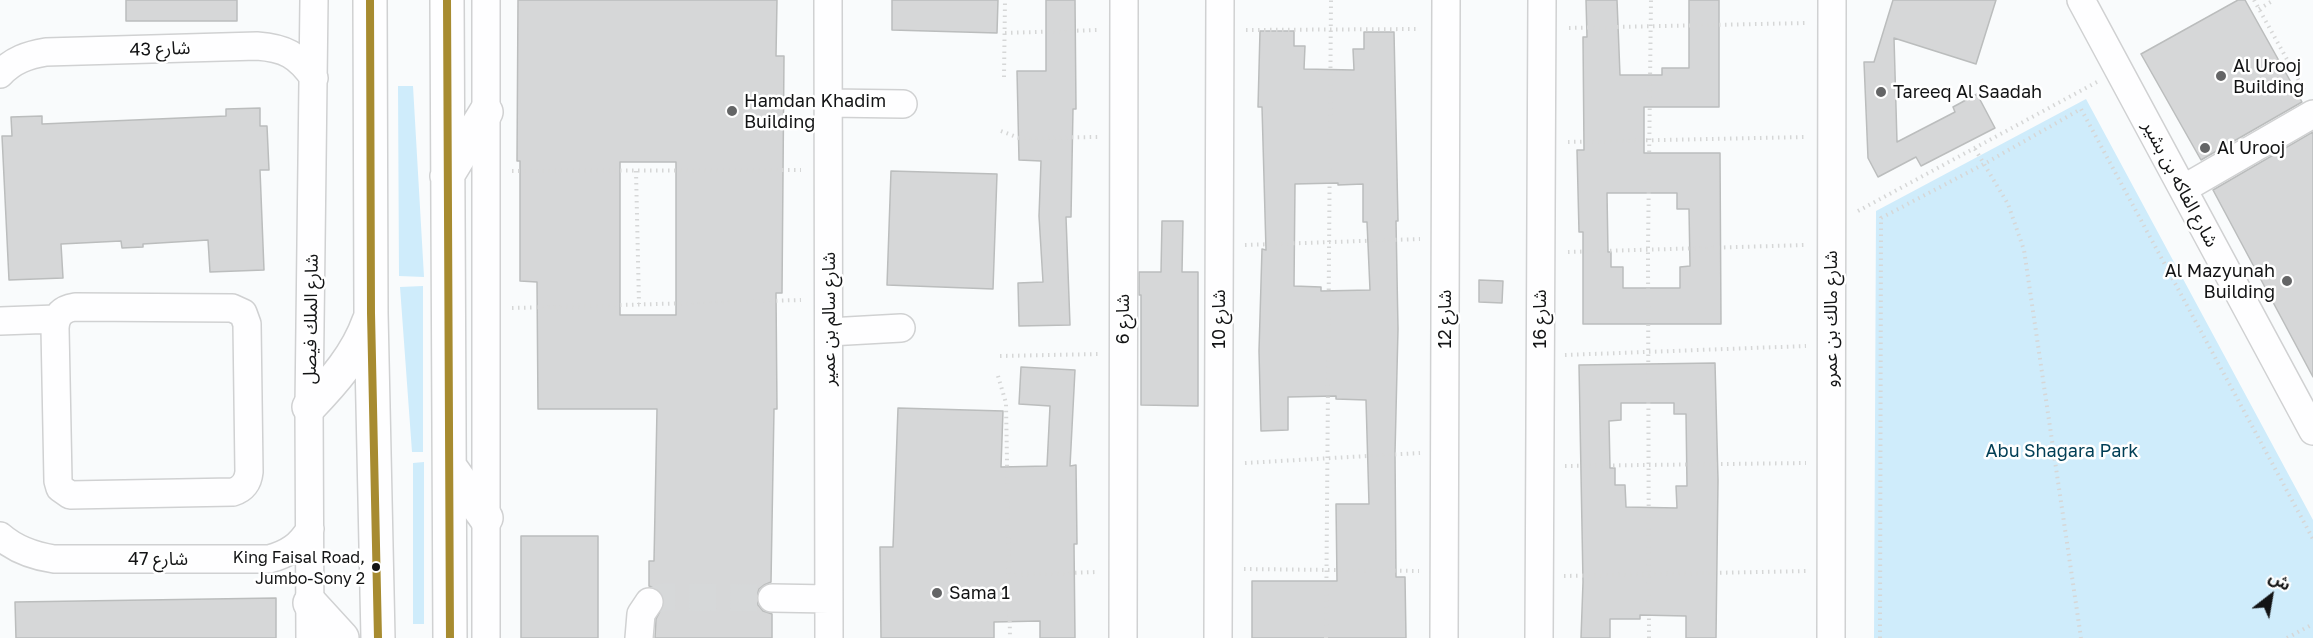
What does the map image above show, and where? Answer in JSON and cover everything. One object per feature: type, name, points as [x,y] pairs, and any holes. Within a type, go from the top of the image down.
[{"type":"main road","points":[[370,0],[371,313],[378,638]]},
{"type":"main road","points":[[447,0],[450,638]]},
{"type":"main road","points":[[447,176],[486,112]]},
{"type":"main road","points":[[309,407],[329,387],[357,349],[371,313]]},
{"type":"main road","points":[[450,467],[486,518]]},
{"type":"main road","points":[[310,603],[342,638]]},
{"type":"street","name":"شارع الملك فيصل","points":[[310,638],[309,407],[314,0]]},
{"type":"street","points":[[486,0],[486,638]]},
{"type":"street","name":"شارع سالم بن عمير","points":[[828,0],[829,638]]},
{"type":"street","name":"شارع 6","points":[[1123,638],[1124,0]]},
{"type":"street","name":"شارع 10","points":[[1218,638],[1220,0]]},
{"type":"street","name":"شارع 12","points":[[1444,638],[1446,0]]},
{"type":"street","name":"شارع 16","points":[[1539,638],[1542,0]]},
{"type":"street","name":"شارع الفاكه بن بشير","points":[[2081,0],[2312,428]]},
{"type":"street","name":"شارع مالك بن عمرو","points":[[1831,638],[1832,11]]},
{"type":"street","name":"شارع 43","points":[[0,74],[14,61],[46,52],[257,46],[274,47],[290,53],[304,64],[314,78]]},
{"type":"street","points":[[829,103],[903,104]]},
{"type":"street","points":[[2183,189],[2310,105]]},
{"type":"street","points":[[75,307],[232,308],[243,313],[247,324],[249,472],[246,483],[233,492],[70,495],[64,492],[58,481],[56,319],[60,312],[75,307]]},
{"type":"street","points":[[0,321],[56,319]]},
{"type":"street","points":[[829,332],[901,328]]},
{"type":"street","name":"شارع 47","points":[[0,536],[21,550],[54,559],[269,559],[293,549],[310,529]]},
{"type":"street","points":[[772,598],[830,599]]},
{"type":"street","points":[[639,638],[641,614],[649,602]]},
{"type":"path","points":[[1004,77],[1005,0]]},
{"type":"path","points":[[1326,638],[1331,0]]},
{"type":"path","points":[[1649,638],[1648,249],[1651,0]]},
{"type":"path","points":[[2254,0],[2310,105]]},
{"type":"path","points":[[2259,9],[2274,0]]},
{"type":"path","points":[[1542,28],[1650,26],[1832,11]]},
{"type":"path","points":[[1005,33],[1124,29]]},
{"type":"path","points":[[1220,30],[1446,29]]},
{"type":"path","points":[[1541,253],[1648,249],[1831,235],[1975,148],[2118,70]]},
{"type":"path","points":[[1880,638],[1881,219],[2081,109],[2313,539]]},
{"type":"path","points":[[1001,131],[1019,138],[1123,137]]},
{"type":"path","points":[[1541,143],[1832,136]]},
{"type":"path","points":[[1975,148],[2008,204],[2024,250],[2081,638]]},
{"type":"path","points":[[486,171],[829,170]]},
{"type":"path","points":[[636,171],[639,304]]},
{"type":"path","points":[[1220,246],[1445,238]]},
{"type":"path","points":[[486,308],[829,299]]},
{"type":"path","points":[[1540,356],[1831,346]]},
{"type":"path","points":[[1000,356],[1123,354]]},
{"type":"path","points":[[998,376],[1006,403],[1010,638]]},
{"type":"path","points":[[1219,464],[1445,452]]},
{"type":"path","points":[[1540,466],[1831,462]]},
{"type":"path","points":[[1218,569],[1444,571]]},
{"type":"path","points":[[1539,577],[1831,570]]},
{"type":"path","points":[[1009,575],[1123,571]]},
{"type":"path","points":[[2287,638],[2313,624]]},
{"type":"green space","points":[[398,86],[413,86],[424,277],[399,276]]},
{"type":"green space","name":"Abu Shagara Park","points":[[2086,99],[2313,520],[2313,638],[1874,638],[1876,211]]},
{"type":"green space","points":[[423,286],[423,452],[412,452],[400,287]]},
{"type":"green space","points":[[424,462],[424,624],[413,624],[413,463]]},
{"type":"building","points":[[126,0],[237,0],[237,21],[126,21]]},
{"type":"building","points":[[518,0],[777,0],[776,56],[784,56],[782,293],[776,293],[777,409],[774,409],[771,582],[759,589],[756,598],[763,611],[772,614],[772,638],[655,638],[656,619],[665,602],[658,589],[649,586],[649,561],[654,561],[657,409],[538,409],[537,282],[520,281],[520,161],[517,161]],"holes":[[[620,162],[676,162],[676,315],[620,315]]]},
{"type":"building","points":[[892,0],[998,0],[997,33],[892,30]]},
{"type":"building","points":[[1046,0],[1075,0],[1076,109],[1073,109],[1071,217],[1066,217],[1070,325],[1019,326],[1018,283],[1043,282],[1039,216],[1041,161],[1019,160],[1017,71],[1046,71]]},
{"type":"building","points":[[1586,0],[1617,0],[1620,75],[1662,75],[1662,68],[1689,68],[1689,0],[1719,0],[1719,107],[1644,107],[1644,153],[1720,153],[1721,324],[1583,324],[1583,232],[1579,232],[1577,150],[1584,150],[1583,37],[1587,37]],"holes":[[[1607,193],[1677,193],[1677,209],[1689,209],[1690,266],[1680,267],[1680,288],[1623,288],[1623,267],[1611,267],[1611,252],[1608,252]]]},
{"type":"building","points":[[1893,0],[1996,0],[1976,64],[1894,38],[1897,142],[1955,112],[1953,107],[1977,94],[1995,128],[1921,166],[1916,157],[1878,177],[1868,158],[1864,62],[1874,62]]},
{"type":"building","name":"Al Urooj Building","points":[[2238,0],[2245,0],[2302,102],[2201,160],[2141,54]]},
{"type":"building","points":[[1260,31],[1294,31],[1294,46],[1305,46],[1304,69],[1354,70],[1353,49],[1364,49],[1364,32],[1394,32],[1398,221],[1396,221],[1398,329],[1395,453],[1396,577],[1405,577],[1406,638],[1252,638],[1252,581],[1337,581],[1336,504],[1369,504],[1366,400],[1336,399],[1336,396],[1288,397],[1288,430],[1261,431],[1259,351],[1262,249],[1266,250],[1262,107],[1258,107]],"holes":[[[1338,183],[1338,185],[1363,184],[1363,222],[1367,222],[1370,290],[1321,291],[1321,287],[1294,286],[1295,184]]]},
{"type":"building","points":[[260,108],[260,126],[267,126],[269,170],[260,170],[264,270],[210,272],[208,240],[143,244],[143,247],[122,248],[121,241],[61,244],[63,278],[9,280],[2,136],[12,136],[11,117],[42,116],[42,124],[226,116],[226,109]]},
{"type":"building","name":"Al Mazyunah Building","points":[[2313,132],[2313,377],[2213,190]]},
{"type":"building","points":[[891,171],[997,174],[993,289],[887,285]]},
{"type":"building","points":[[1162,221],[1183,221],[1182,272],[1198,272],[1198,406],[1141,405],[1139,272],[1161,272]]},
{"type":"building","points":[[1479,280],[1503,281],[1502,303],[1479,302]]},
{"type":"building","points":[[1715,363],[1718,480],[1716,638],[1686,638],[1686,616],[1640,615],[1640,619],[1610,619],[1610,638],[1581,638],[1583,582],[1579,365]],"holes":[[[1621,403],[1674,403],[1674,414],[1686,414],[1687,486],[1676,486],[1677,508],[1626,507],[1625,485],[1615,485],[1615,468],[1610,468],[1609,421],[1621,420]]]},
{"type":"building","points":[[1021,367],[1075,370],[1070,466],[1076,465],[1075,638],[1040,638],[1040,621],[994,622],[994,638],[881,638],[880,547],[893,547],[898,408],[1003,411],[1001,467],[1047,466],[1050,406],[1019,404]]},
{"type":"building","points":[[521,536],[598,536],[598,638],[521,638]]},
{"type":"building","points":[[276,598],[276,638],[16,638],[15,602]]},
{"type":"tunnel","points":[[649,602],[663,597],[772,598]]},
{"type":"transit line","points":[[370,0],[371,313],[378,638]]},
{"type":"transit line","points":[[447,0],[450,638]]},
{"type":"place","name":"Al Urooj Building","points":[[2221,76]]},
{"type":"place","name":"Tareeq Al Saadah","points":[[1881,92]]},
{"type":"place","name":"Hamdan Khadim Building","points":[[732,111]]},
{"type":"place","name":"Al Urooj","points":[[2205,148]]},
{"type":"place","name":"Al Mazyunah Building","points":[[2287,281]]},
{"type":"place","name":"King Faisal Road, Jumbo-Sony 2","points":[[376,567]]},
{"type":"place","name":"Sama 1","points":[[937,593]]}]
